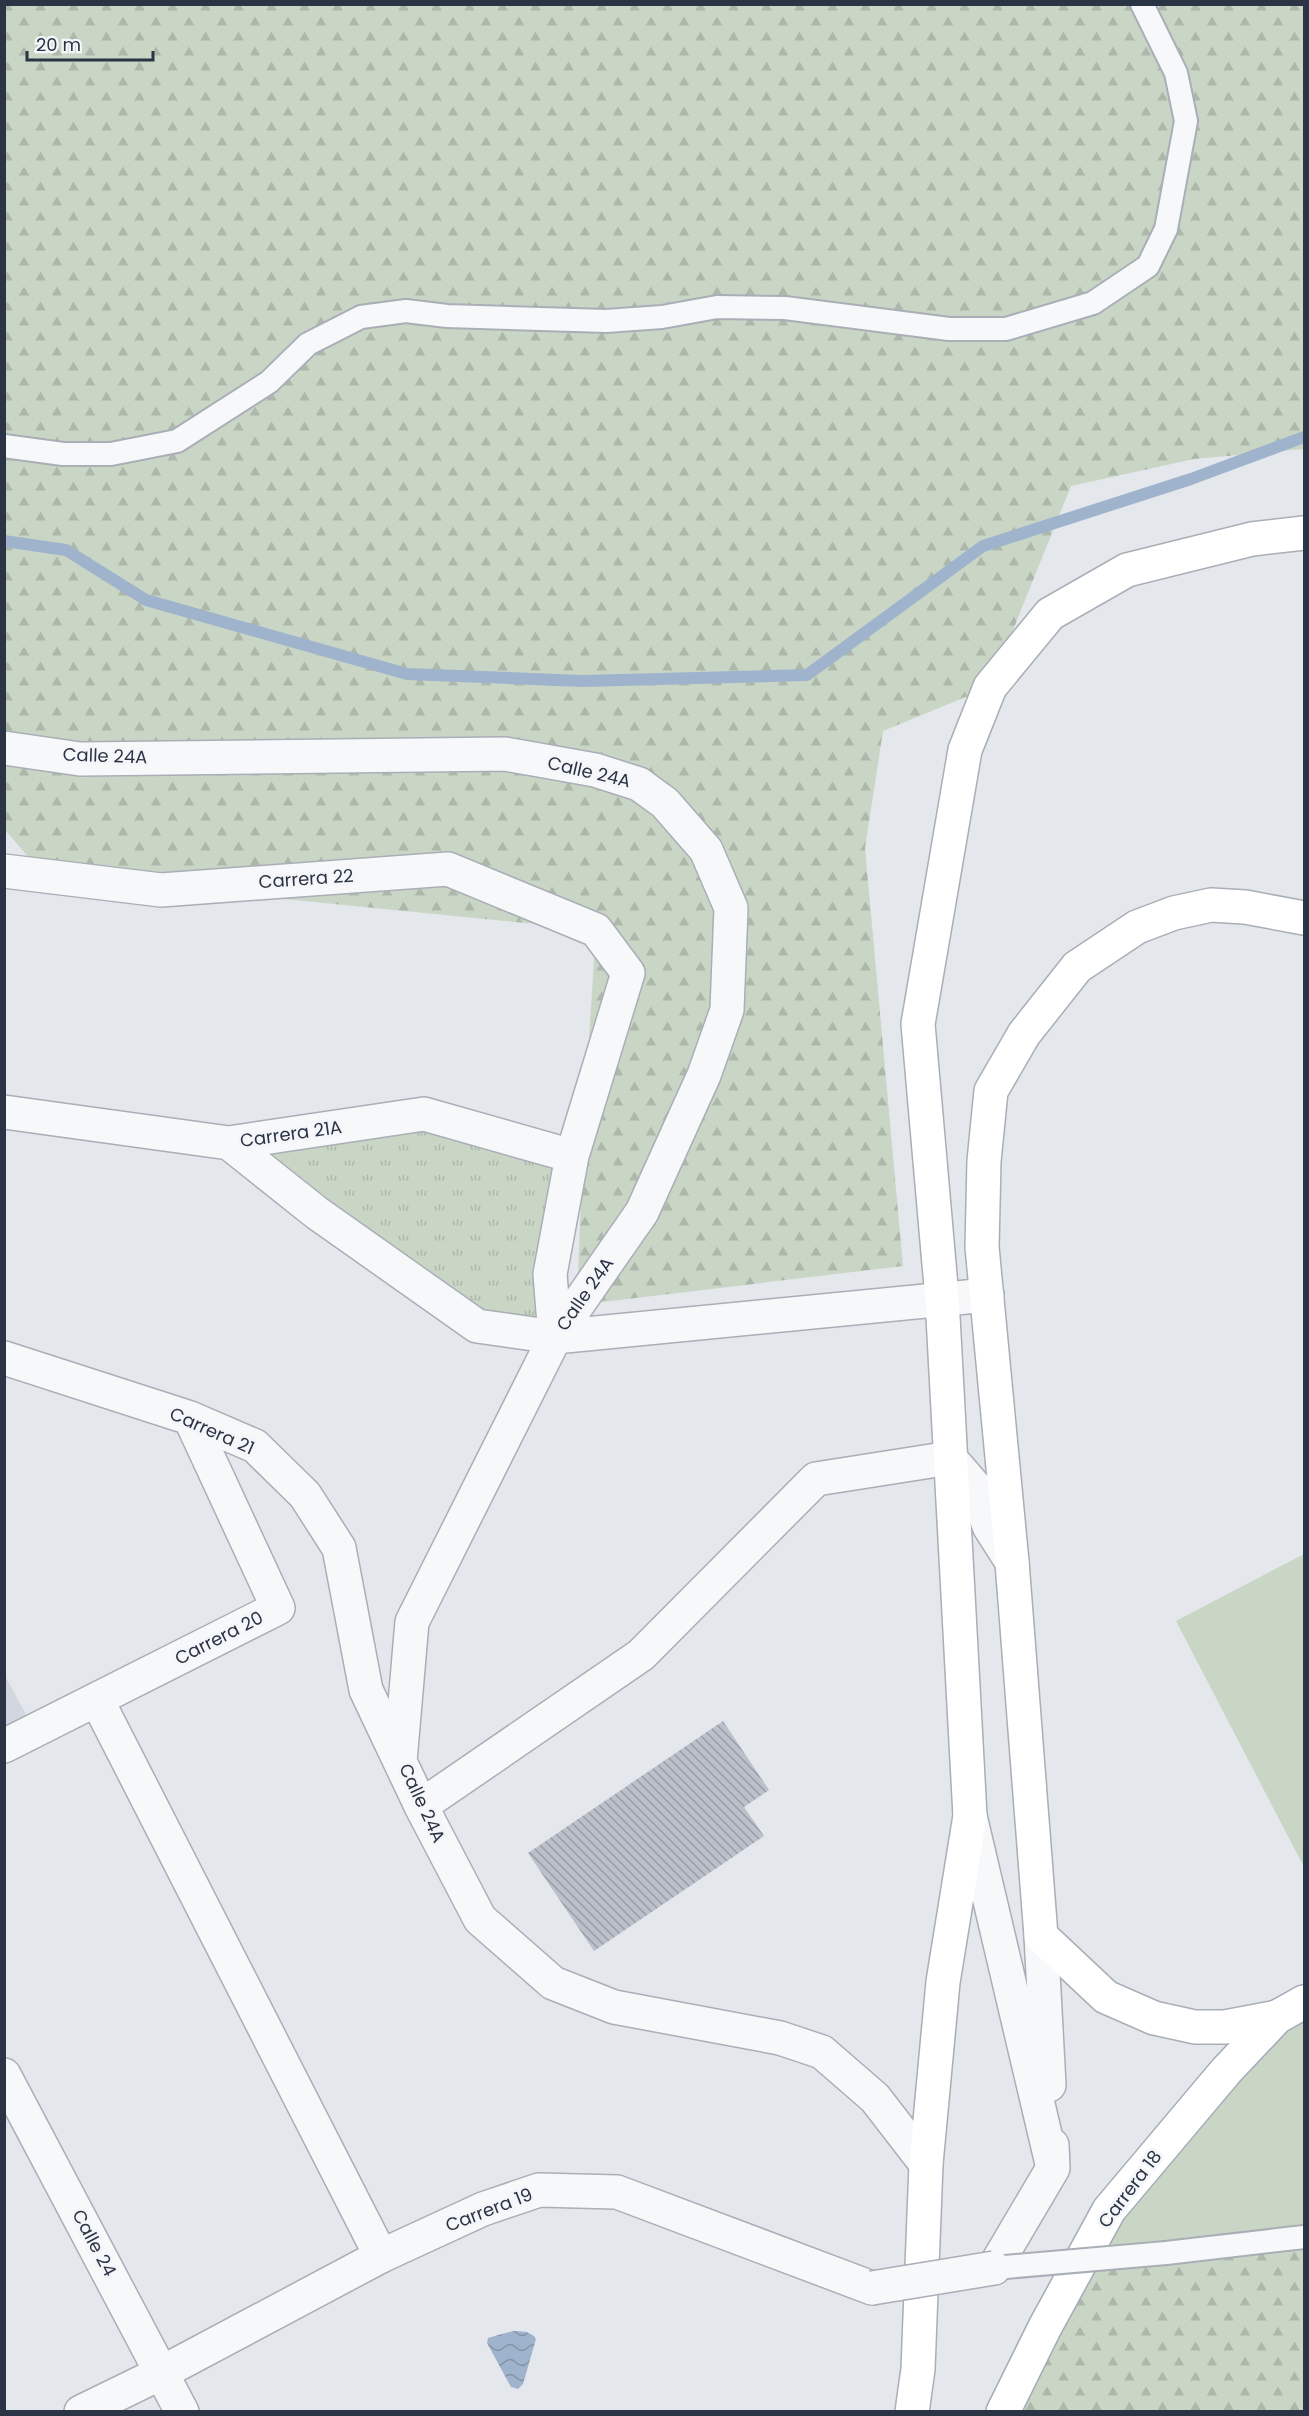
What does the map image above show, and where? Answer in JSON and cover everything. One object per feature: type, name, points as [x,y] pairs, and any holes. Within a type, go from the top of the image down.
[{"type":"main road","points":[[912,2412],[918,2369],[926,2164],[943,1982],[970,1816],[942,1298],[918,1024],[965,750],[990,687],[1050,614],[1127,570],[1252,539],[1305,533]]},
{"type":"main road","points":[[1291,2009],[1225,2027],[1195,2027],[1154,2018],[1106,1997],[1041,1936],[1012,1562],[982,1247],[984,1161],[991,1091],[1024,1034],[1077,967],[1137,927],[1174,913],[1202,907],[1245,907],[1305,918]]},
{"type":"main road","name":"Carrera 18","points":[[1003,2412],[1045,2327],[1109,2210],[1226,2072],[1291,2009]]},
{"type":"street","name":"Calle 24A","points":[[4,748],[80,759],[505,754],[595,770],[639,784],[665,803],[706,850],[731,908],[727,1010],[704,1075],[642,1212],[555,1337],[412,1622],[400,1761],[480,1919],[553,1983],[614,2007],[780,2038],[822,2052],[875,2098],[926,2164]]},
{"type":"street","name":"Carrera 22","points":[[4,871],[161,890],[448,869],[596,930],[628,973],[572,1156]]},
{"type":"street","name":"Carrera 21A","points":[[4,1112],[229,1143],[424,1114],[572,1156]]},
{"type":"street","points":[[229,1143],[317,1213],[477,1326],[555,1337],[987,1294]]},
{"type":"street","points":[[555,1337],[550,1274],[572,1156]]},
{"type":"street","name":"Carrera 21","points":[[4,1358],[190,1418],[255,1446],[305,1495],[339,1548],[366,1690],[400,1761]]},
{"type":"street","name":"Carrera 20","points":[[4,1746],[278,1608],[190,1418]]},
{"type":"street","points":[[421,1806],[641,1654],[816,1479],[950,1458],[976,1488],[989,1526],[1012,1562]]},
{"type":"street","points":[[98,1700],[381,2256]]},
{"type":"street","points":[[970,1816],[1053,2168]]},
{"type":"street","points":[[994,2268],[1053,2168],[1041,1936]]},
{"type":"street","name":"Calle 24","points":[[4,2075],[163,2372],[182,2412]]},
{"type":"street","name":"Carrera 19","points":[[81,2412],[163,2372],[381,2256],[483,2209],[539,2190],[617,2192],[872,2288],[994,2268]]},
{"type":"lane","points":[[4,446],[63,454],[111,454],[177,441],[269,382],[308,344],[361,317],[406,311],[447,316],[606,321],[662,316],[717,307],[785,308],[949,329],[1006,329],[1093,303],[1148,266],[1166,229],[1186,121],[1176,73],[1142,4]]},
{"type":"lane","points":[[994,2268],[1166,2253],[1305,2237]]},
{"type":"shaded area","points":[[4,1674],[35,1731],[4,1746]]},
{"type":"green space","points":[[4,5],[1304,5],[1304,449],[1194,459],[1071,486],[990,687],[883,731],[865,848],[903,1266],[577,1305],[584,1116],[596,930],[44,875],[5,830]]},
{"type":"green space","points":[[424,1114],[572,1156],[555,1337],[477,1326],[229,1143]]},
{"type":"green space","points":[[1304,1554],[1304,1867],[1176,1621]]},
{"type":"green space","points":[[1304,2002],[1304,2237],[1082,2261]]},
{"type":"green space","points":[[1304,2237],[1304,2411],[1003,2412],[1082,2261]]},
{"type":"water","points":[[513,2331],[529,2333],[536,2339],[523,2384],[518,2389],[511,2387],[487,2343],[488,2338]]},
{"type":"building","points":[[723,1721],[769,1790],[744,1807],[764,1836],[594,1951],[528,1853]]},
{"type":"waterway","points":[[4,541],[66,550],[146,600],[407,674],[582,681],[807,675],[983,546],[1191,479],[1304,437]]}]
